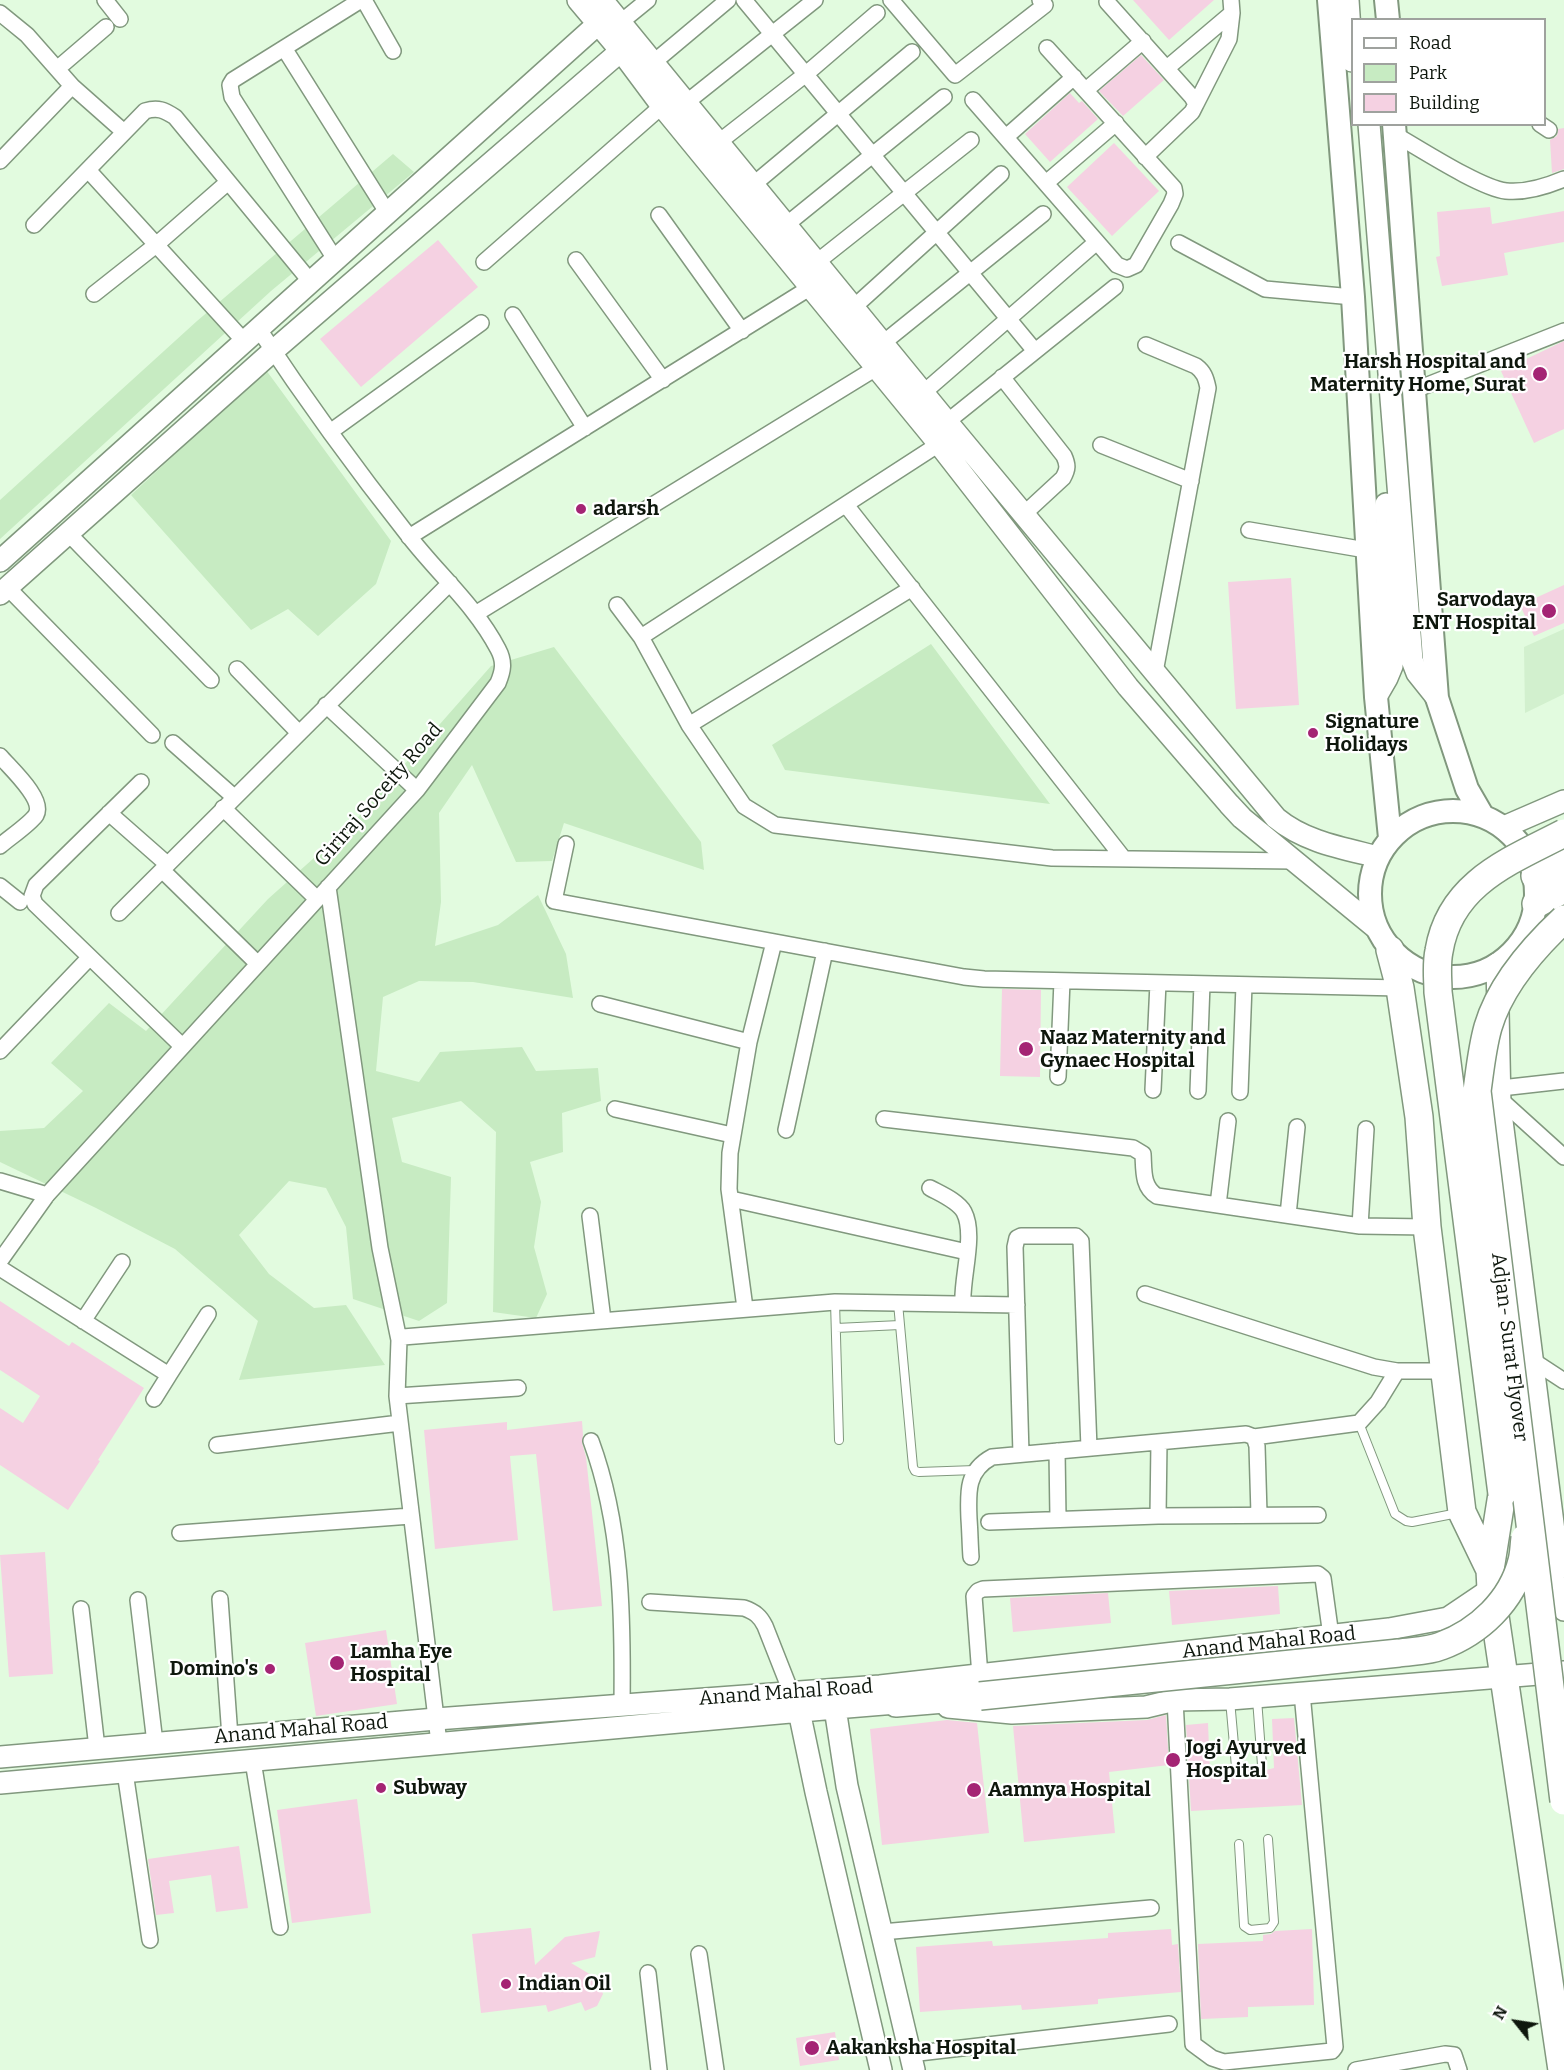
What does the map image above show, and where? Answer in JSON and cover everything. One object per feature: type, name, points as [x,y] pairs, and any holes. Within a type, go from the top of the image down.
[{"type":"highway","name":"Adjan- Surat Flyover","points":[[1490,1579],[1502,1494],[1438,993],[1439,950],[1447,924],[1465,894],[1483,877],[1564,833]]},
{"type":"highway","points":[[1535,876],[1564,861]]},
{"type":"highway","points":[[1536,904],[1564,889]]},
{"type":"highway","name":"Adjan- Surat Flyover","points":[[1564,919],[1510,979],[1488,1025],[1481,1056],[1477,1091],[1564,1801]]},
{"type":"highway","points":[[1390,950],[1400,988],[1419,1118],[1427,1227],[1462,1512],[1490,1579],[1562,2070]]},
{"type":"highway","points":[[896,1703],[980,1686],[1400,1653],[1440,1647],[1468,1634],[1488,1619],[1506,1596],[1522,1561],[1529,1507]]},
{"type":"main road","points":[[1329,0],[1353,297],[1376,697],[1390,838]]},
{"type":"main road","points":[[1386,0],[1388,18]]},
{"type":"main road","points":[[1394,129],[1437,698],[1467,789],[1482,815]]},
{"type":"main road","points":[[1457,810],[1482,815],[1504,827],[1518,841],[1528,857],[1535,876],[1536,904],[1530,927],[1518,947],[1497,964],[1479,974],[1455,978],[1431,975],[1408,966],[1390,950],[1376,928],[1370,904],[1370,880],[1378,857],[1390,838],[1410,822],[1433,812],[1457,810]]},
{"type":"street","points":[[57,69],[113,23],[105,0]]},
{"type":"street","points":[[335,259],[232,97],[230,90],[233,80],[362,0],[393,51]]},
{"type":"street","points":[[578,0],[615,24],[654,62],[923,393],[1276,818],[1289,829],[1323,843],[1378,857]]},
{"type":"street","points":[[0,561],[387,212],[615,24],[648,0]]},
{"type":"street","points":[[654,62],[728,0]]},
{"type":"street","points":[[744,0],[1035,351]]},
{"type":"street","points":[[687,102],[815,0]]},
{"type":"street","points":[[891,0],[955,75],[1045,5],[1040,0]]},
{"type":"street","points":[[1348,0],[1351,37]]},
{"type":"street","points":[[1360,0],[1361,18]]},
{"type":"street","points":[[1107,2],[1167,68],[1196,104]]},
{"type":"street","points":[[1167,68],[1232,7]]},
{"type":"street","points":[[1145,156],[1192,112],[1229,39],[1232,7]]},
{"type":"street","points":[[719,142],[806,74],[877,12]]},
{"type":"street","points":[[0,13],[27,35],[72,86],[124,132]]},
{"type":"street","points":[[615,24],[662,106],[939,444],[1128,687],[1242,818],[1376,928]]},
{"type":"street","points":[[152,735],[4,591],[273,351],[615,24]]},
{"type":"street","points":[[1086,90],[1143,42]]},
{"type":"street","points":[[284,48],[387,212]]},
{"type":"street","points":[[973,100],[1117,265],[1127,268],[1136,265],[1175,194],[1172,185],[1047,48]]},
{"type":"street","points":[[754,184],[912,52]]},
{"type":"street","points":[[1006,137],[1074,77]]},
{"type":"street","points":[[0,161],[72,86]]},
{"type":"street","points":[[786,225],[944,97]]},
{"type":"street","points":[[484,262],[662,106]]},
{"type":"street","points":[[34,225],[145,111],[155,108],[175,117],[310,281]]},
{"type":"street","points":[[1046,183],[1116,123]]},
{"type":"street","points":[[1358,126],[1384,429],[1392,666],[1376,697]]},
{"type":"street","points":[[1369,126],[1412,660],[1417,673],[1437,698]]},
{"type":"street","points":[[1394,129],[1488,186],[1505,191],[1540,189],[1564,179]]},
{"type":"street","points":[[817,262],[971,140]]},
{"type":"street","name":"Giriraj Soceity Road","points":[[0,1261],[47,1194],[417,790],[498,684],[504,668],[499,651],[477,613],[409,537],[273,351],[251,334],[156,244],[88,170]]},
{"type":"street","points":[[854,307],[1001,174]]},
{"type":"street","points":[[94,294],[228,182]]},
{"type":"street","points":[[883,343],[1043,214]]},
{"type":"street","points":[[659,215],[742,330]]},
{"type":"street","points":[[1179,243],[1265,289],[1353,297]]},
{"type":"street","points":[[923,393],[1092,246]]},
{"type":"street","points":[[576,260],[663,380]]},
{"type":"street","points":[[947,422],[1115,287]]},
{"type":"street","points":[[409,537],[811,288]]},
{"type":"street","points":[[513,315],[585,428]]},
{"type":"street","points":[[330,432],[481,323]]},
{"type":"street","points":[[1414,390],[1564,331]]},
{"type":"street","points":[[1146,345],[1202,370],[1208,388],[1155,672]]},
{"type":"street","points":[[477,613],[876,368]]},
{"type":"street","points":[[1002,377],[1068,464],[1063,478],[1024,514]]},
{"type":"street","points":[[641,637],[939,444]]},
{"type":"street","points":[[1101,445],[1191,481]]},
{"type":"street","points":[[846,505],[1124,859]]},
{"type":"street","points":[[1249,530],[1366,550]]},
{"type":"street","points":[[68,533],[211,680]]},
{"type":"street","points":[[119,913],[450,583]]},
{"type":"street","points":[[689,725],[912,588]]},
{"type":"street","points":[[617,605],[641,637],[689,725],[744,806],[775,825],[1052,858],[1294,861]]},
{"type":"street","points":[[237,669],[298,732]]},
{"type":"street","points":[[326,705],[417,790]]},
{"type":"street","points":[[173,743],[317,899]]},
{"type":"street","points":[[0,756],[36,799],[38,807],[36,815],[0,846]]},
{"type":"street","points":[[141,782],[36,885],[32,896],[35,904],[182,1046]]},
{"type":"street","points":[[1504,827],[1564,801]]},
{"type":"street","points":[[109,813],[258,964]]},
{"type":"street","points":[[566,844],[554,901],[974,979],[1400,988]]},
{"type":"street","points":[[0,886],[20,902]]},
{"type":"street","points":[[328,887],[380,1248],[399,1340],[397,1396],[439,1743]]},
{"type":"street","points":[[1518,947],[1564,929]]},
{"type":"street","points":[[745,1308],[731,1199],[730,1153],[749,1042],[774,942]]},
{"type":"street","points":[[786,1130],[825,951]]},
{"type":"street","points":[[0,1051],[90,957]]},
{"type":"street","points":[[1497,964],[1501,1094],[1564,1610]]},
{"type":"street","points":[[1058,1077],[1062,981]]},
{"type":"street","points":[[1154,1090],[1158,983]]},
{"type":"street","points":[[1198,1091],[1202,984]]},
{"type":"street","points":[[1240,1092],[1244,985]]},
{"type":"street","points":[[600,1004],[749,1042]]},
{"type":"street","points":[[1501,1094],[1564,1081]]},
{"type":"street","points":[[1501,1094],[1564,1157]]},
{"type":"street","points":[[615,1109],[732,1135]]},
{"type":"street","points":[[884,1119],[1133,1148],[1143,1154],[1146,1186],[1157,1196],[1360,1226],[1427,1227]]},
{"type":"street","points":[[1218,1205],[1228,1121]]},
{"type":"street","points":[[1288,1215],[1297,1127]]},
{"type":"street","points":[[1360,1226],[1366,1129]]},
{"type":"street","points":[[0,1181],[47,1194]]},
{"type":"street","points":[[930,1188],[956,1203],[964,1212],[968,1227],[965,1278],[962,1288],[963,1304]]},
{"type":"street","points":[[731,1199],[967,1252]]},
{"type":"street","points":[[590,1216],[603,1320]]},
{"type":"street","points":[[1021,1454],[1015,1247],[1017,1238],[1021,1236],[1076,1236],[1080,1238],[1089,1448]]},
{"type":"street","points":[[83,1321],[122,1262]]},
{"type":"street","points":[[0,1268],[170,1375]]},
{"type":"street","points":[[1145,1294],[1374,1367],[1397,1371],[1446,1371]]},
{"type":"street","points":[[399,1340],[403,1336],[835,1302],[1017,1305]]},
{"type":"street","points":[[154,1399],[208,1314]]},
{"type":"street","points":[[1532,1360],[1564,1381]]},
{"type":"street","points":[[971,1557],[968,1496],[970,1482],[975,1470],[992,1457],[1246,1434],[1254,1437],[1359,1423],[1378,1402],[1397,1371]]},
{"type":"street","points":[[397,1396],[518,1388]]},
{"type":"street","points":[[217,1445],[400,1424]]},
{"type":"street","points":[[1254,1437],[1257,1446],[1259,1514]]},
{"type":"street","points":[[591,1441],[608,1497],[620,1585],[623,1643],[622,1705]]},
{"type":"street","points":[[1158,1516],[1159,1442]]},
{"type":"street","points":[[1057,1451],[1058,1518]]},
{"type":"street","points":[[989,1522],[1058,1518],[1318,1515]]},
{"type":"street","points":[[180,1533],[411,1516]]},
{"type":"street","points":[[980,1686],[974,1596],[983,1589],[1318,1574],[1323,1578],[1331,1636]]},
{"type":"street","name":"Anand Mahal Road","points":[[0,1783],[439,1743],[801,1704],[880,1686],[980,1686],[1389,1629],[1448,1618],[1490,1579],[1561,1576]]},
{"type":"street","points":[[220,1599],[230,1737]]},
{"type":"street","points":[[138,1600],[155,1743]]},
{"type":"street","points":[[650,1602],[744,1608],[760,1617],[765,1626],[801,1704],[816,1792],[881,2070]]},
{"type":"street","points":[[81,1609],[97,1748]]},
{"type":"street","name":"Anand Mahal Road","points":[[0,1757],[622,1705],[801,1704],[836,1708],[896,1703],[1012,1713],[1146,1707],[1175,1700],[1230,1699],[1416,1686],[1564,1672]]},
{"type":"street","points":[[1175,1700],[1193,2044],[1212,2058],[1224,2062],[1332,2051],[1335,2047],[1302,1693]]},
{"type":"street","points":[[836,1708],[847,1785],[912,2062],[1169,2024]]},
{"type":"street","points":[[253,1761],[280,1927]]},
{"type":"street","points":[[125,1772],[150,1940]]},
{"type":"street","points":[[882,1932],[1151,1908]]},
{"type":"street","points":[[699,1954],[716,2070]]},
{"type":"street","points":[[648,1973],[659,2070]]},
{"type":"street","points":[[1356,2070],[1445,2054],[1454,2055],[1459,2070]]},
{"type":"lane","points":[[835,1302],[839,1440]]},
{"type":"lane","points":[[897,1303],[913,1467],[919,1472],[975,1470]]},
{"type":"lane","points":[[836,1328],[900,1325]]},
{"type":"lane","points":[[1359,1423],[1395,1514],[1412,1522],[1462,1512]]},
{"type":"lane","points":[[1257,1697],[1262,1765]]},
{"type":"lane","points":[[1230,1699],[1236,1767]]},
{"type":"lane","points":[[1239,1844],[1244,1926],[1250,1930],[1270,1928],[1274,1922],[1268,1839]]},
{"type":"shaded area","points":[[1564,629],[1564,694],[1525,713],[1524,647]]},
{"type":"green space","points":[[393,154],[414,172],[271,291],[0,539],[0,500],[197,321]]},
{"type":"green space","points":[[266,370],[391,541],[376,584],[318,636],[288,609],[251,630],[131,495]]},
{"type":"green space","points":[[931,644],[1050,804],[785,770],[772,745]]},
{"type":"green space","points":[[554,647],[701,842],[704,870],[564,823],[552,861],[516,862],[472,765],[439,813],[441,902],[435,946],[498,925],[538,895],[566,954],[573,998],[473,982],[419,981],[383,997],[376,1071],[419,1082],[440,1052],[522,1047],[536,1071],[598,1068],[601,1101],[562,1113],[563,1152],[530,1162],[541,1202],[534,1247],[547,1294],[536,1318],[493,1312],[496,1132],[461,1101],[392,1118],[402,1162],[451,1177],[447,1303],[419,1321],[353,1299],[346,1227],[326,1188],[289,1181],[239,1235],[269,1274],[314,1308],[346,1305],[385,1365],[239,1380],[258,1321],[175,1249],[0,1162],[0,1131],[44,1128],[83,1091],[51,1063],[109,1003],[146,1031],[268,899],[352,824],[491,666]]},
{"type":"building","points":[[1133,0],[1214,0],[1169,40]]},
{"type":"building","points":[[1141,55],[1164,80],[1123,116],[1099,91]]},
{"type":"building","points":[[1070,93],[1079,103],[1082,101],[1098,119],[1050,162],[1025,134]]},
{"type":"building","points":[[1564,128],[1564,169],[1552,173],[1550,140],[1557,136],[1558,129]]},
{"type":"building","points":[[1114,143],[1159,191],[1112,236],[1067,187]]},
{"type":"building","points":[[1490,207],[1492,224],[1564,211],[1564,242],[1504,253],[1508,275],[1442,286],[1436,257],[1440,256],[1437,212]]},
{"type":"building","points":[[438,240],[478,287],[361,387],[320,339]]},
{"type":"building","points":[[1564,341],[1564,429],[1534,443],[1501,371]]},
{"type":"building","points":[[1291,578],[1299,705],[1236,709],[1228,582]]},
{"type":"building","points":[[1564,585],[1564,623],[1534,636],[1520,605]]},
{"type":"building","points":[[1002,989],[1041,990],[1040,1077],[1000,1076]]},
{"type":"building","points":[[0,1301],[69,1346],[72,1342],[144,1388],[68,1510],[0,1465],[0,1408],[23,1423],[40,1396],[0,1370]]},
{"type":"building","points":[[582,1421],[582,1443],[586,1457],[602,1606],[553,1611],[536,1454],[510,1456],[518,1540],[435,1549],[424,1430],[507,1422],[507,1430]]},
{"type":"building","points":[[45,1552],[53,1674],[9,1677],[0,1555]]},
{"type":"building","points":[[1278,1586],[1280,1614],[1172,1625],[1169,1591]]},
{"type":"building","points":[[1108,1593],[1111,1623],[1013,1632],[1010,1598]]},
{"type":"building","points":[[386,1630],[397,1704],[316,1716],[305,1643]]},
{"type":"building","points":[[1166,1715],[1169,1765],[1109,1772],[1115,1833],[1024,1842],[1013,1726],[1147,1720]]},
{"type":"building","points":[[1294,1718],[1302,1805],[1191,1811],[1186,1725],[1208,1723],[1210,1772],[1231,1770],[1236,1773],[1241,1770],[1258,1769],[1262,1771],[1274,1768],[1272,1719]]},
{"type":"building","points":[[947,1720],[977,1723],[989,1833],[882,1845],[870,1729]]},
{"type":"building","points":[[357,1799],[371,1913],[292,1923],[277,1810]]},
{"type":"building","points":[[239,1846],[248,1908],[216,1912],[211,1875],[169,1881],[174,1913],[156,1915],[148,1859]]},
{"type":"building","points":[[531,1928],[535,1965],[565,1937],[600,1931],[595,1957],[571,1963],[598,1979],[603,1994],[597,2006],[585,2011],[581,2002],[548,2012],[546,2005],[481,2013],[472,1934]]},
{"type":"building","points":[[1171,1929],[1172,1945],[1178,1944],[1181,1992],[1098,1999],[1098,2004],[1022,2010],[1021,2005],[920,2012],[916,1947],[992,1941],[993,1946],[1108,1938],[1108,1933]]},
{"type":"building","points":[[1312,1929],[1314,2005],[1248,2007],[1248,2017],[1201,2019],[1198,1944],[1263,1941],[1263,1935],[1275,1931]]},
{"type":"building","points":[[835,2032],[839,2060],[800,2066],[796,2038]]},
{"type":"place","name":"Harsh Hospital and Maternity Home, Surat","points":[[1540,374]]},
{"type":"place","name":"adarsh","points":[[581,509]]},
{"type":"place","name":"Sarvodaya ENT Hospital","points":[[1549,611]]},
{"type":"place","name":"Signature Holidays","points":[[1313,733]]},
{"type":"place","name":"Naaz Maternity and Gynaec Hospital","points":[[1026,1049]]},
{"type":"place","name":"Lamha Eye Hospital","points":[[337,1663]]},
{"type":"place","name":"Domino's","points":[[270,1669]]},
{"type":"place","name":"Jogi Ayurved Hospital","points":[[1173,1760]]},
{"type":"place","name":"Subway","points":[[381,1788]]},
{"type":"place","name":"Aamnya Hospital","points":[[974,1790]]},
{"type":"place","name":"Indian Oil","points":[[506,1984]]},
{"type":"place","name":"Aakanksha Hospital","points":[[812,2048]]}]
